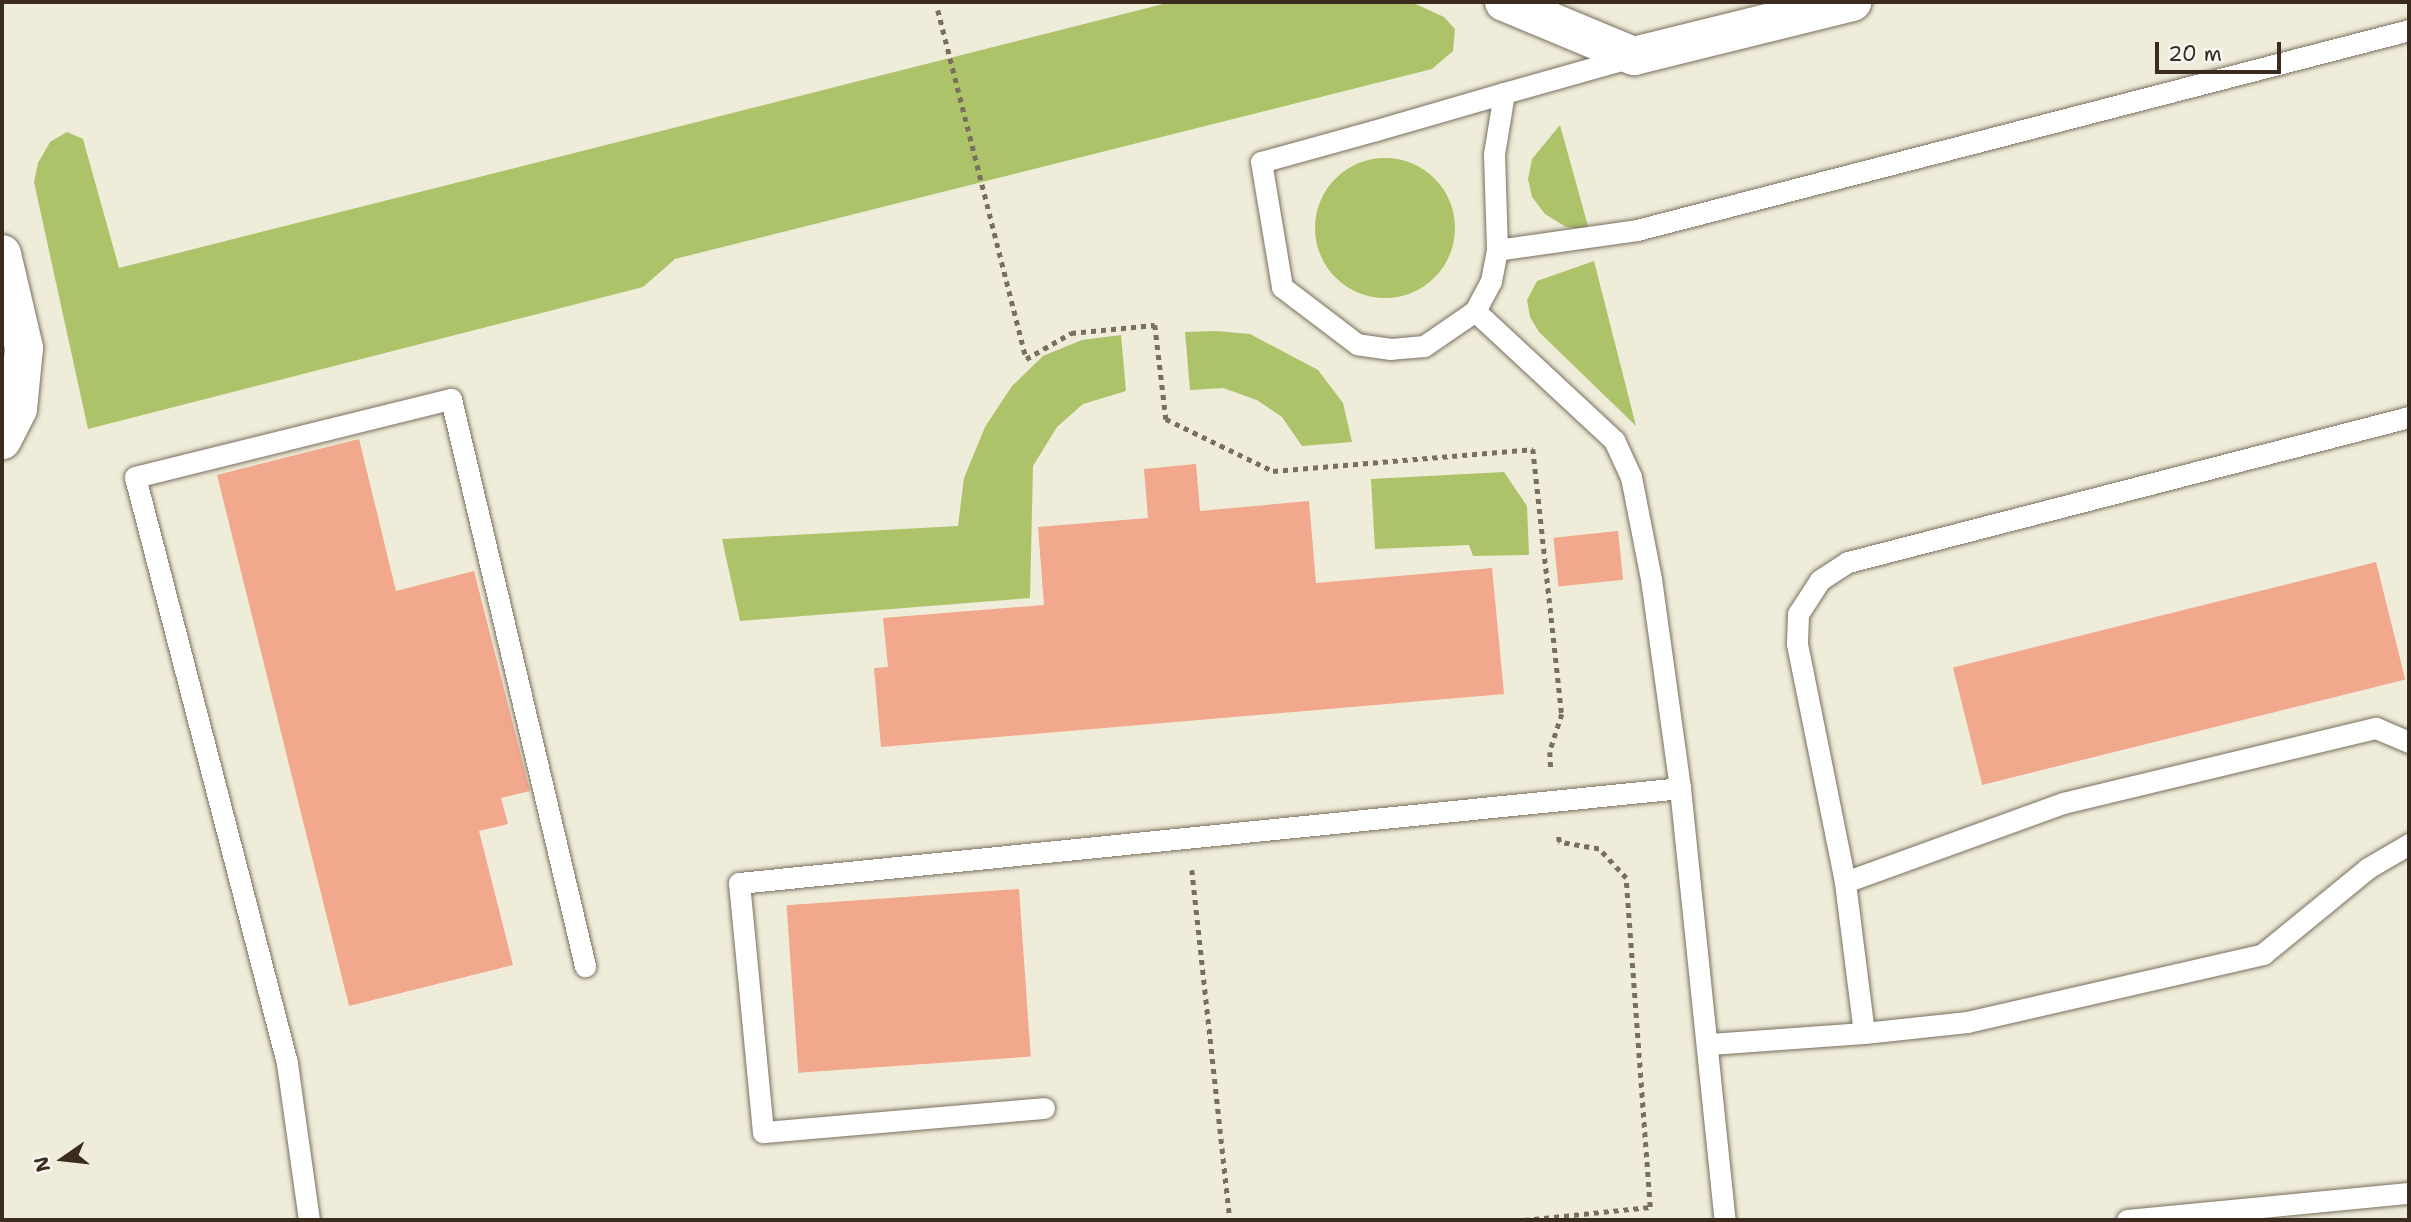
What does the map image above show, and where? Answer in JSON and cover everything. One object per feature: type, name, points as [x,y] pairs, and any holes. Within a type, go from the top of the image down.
[{"type":"street","points":[[1504,2],[1634,56],[1852,2]]},
{"type":"street","points":[[2,254],[18,409],[2,440]]},
{"type":"lane","points":[[1497,250],[1637,230],[2409,30]]},
{"type":"lane","points":[[1504,93],[1494,154],[1497,250],[1491,281],[1475,311],[1424,346],[1391,349],[1357,344],[1321,321],[1282,287],[1261,162],[1634,56]]},
{"type":"lane","points":[[1475,311],[1614,440],[1631,477],[1651,579],[1680,788],[1710,1044],[1725,1220]]},
{"type":"lane","points":[[309,1220],[286,1063],[135,477],[451,399],[585,965]]},
{"type":"lane","points":[[1864,1033],[1845,883],[1797,643],[1798,614],[1820,580],[1848,562],[2409,418]]},
{"type":"lane","points":[[1845,883],[2063,803],[2376,728],[2409,742]]},
{"type":"lane","points":[[1044,1108],[763,1132],[739,883],[1680,788]]},
{"type":"lane","points":[[1710,1044],[1864,1033],[1967,1022],[2263,954],[2368,868],[2409,844]]},
{"type":"lane","points":[[2127,1220],[2409,1193]]},
{"type":"path","points":[[938,10],[1026,359],[1071,333],[1155,325],[1166,419],[1273,471],[1533,449],[1562,715],[1550,752],[1559,842],[1599,849],[1626,878],[1650,1207],[1524,1220]]},
{"type":"path","points":[[1189,837],[1230,1220]]},
{"type":"green space","points":[[1171,2],[1411,2],[1444,17],[1455,29],[1453,51],[1432,69],[675,259],[643,287],[88,429],[34,182],[38,163],[50,142],[67,132],[83,139],[119,268]]},
{"type":"green space","points":[[1560,125],[1589,230],[1566,227],[1545,214],[1532,197],[1528,179],[1532,159]]},
{"type":"green space","points":[[1385,158],[1412,164],[1434,179],[1449,201],[1455,228],[1449,255],[1434,277],[1412,292],[1385,298],[1358,292],[1336,277],[1321,255],[1315,228],[1321,201],[1336,179],[1358,164]]},
{"type":"green space","points":[[1594,261],[1636,426],[1539,332],[1530,317],[1527,300],[1537,281]]},
{"type":"green space","points":[[1185,332],[1250,334],[1318,370],[1343,403],[1352,442],[1302,446],[1282,417],[1257,400],[1223,388],[1190,390]]},
{"type":"green space","points":[[1121,335],[1126,391],[1083,404],[1057,427],[1033,466],[1030,598],[740,621],[722,539],[958,526],[964,478],[985,427],[1012,386],[1043,356],[1082,340]]},
{"type":"green space","points":[[1504,472],[1527,506],[1529,555],[1473,556],[1469,545],[1375,549],[1371,479]]},
{"type":"building","points":[[359,439],[396,591],[474,571],[530,791],[501,798],[508,824],[479,831],[513,965],[349,1006],[217,475]]},
{"type":"building","points":[[1196,464],[1200,511],[1309,501],[1316,583],[1492,568],[1504,694],[881,747],[874,668],[888,667],[883,618],[1044,605],[1038,527],[1148,518],[1144,469]]},
{"type":"building","points":[[1618,531],[1623,580],[1558,587],[1553,538]]},
{"type":"building","points":[[2376,562],[2405,679],[1982,785],[1953,667]]},
{"type":"building","points":[[1019,889],[1031,1057],[798,1073],[787,905]]}]
